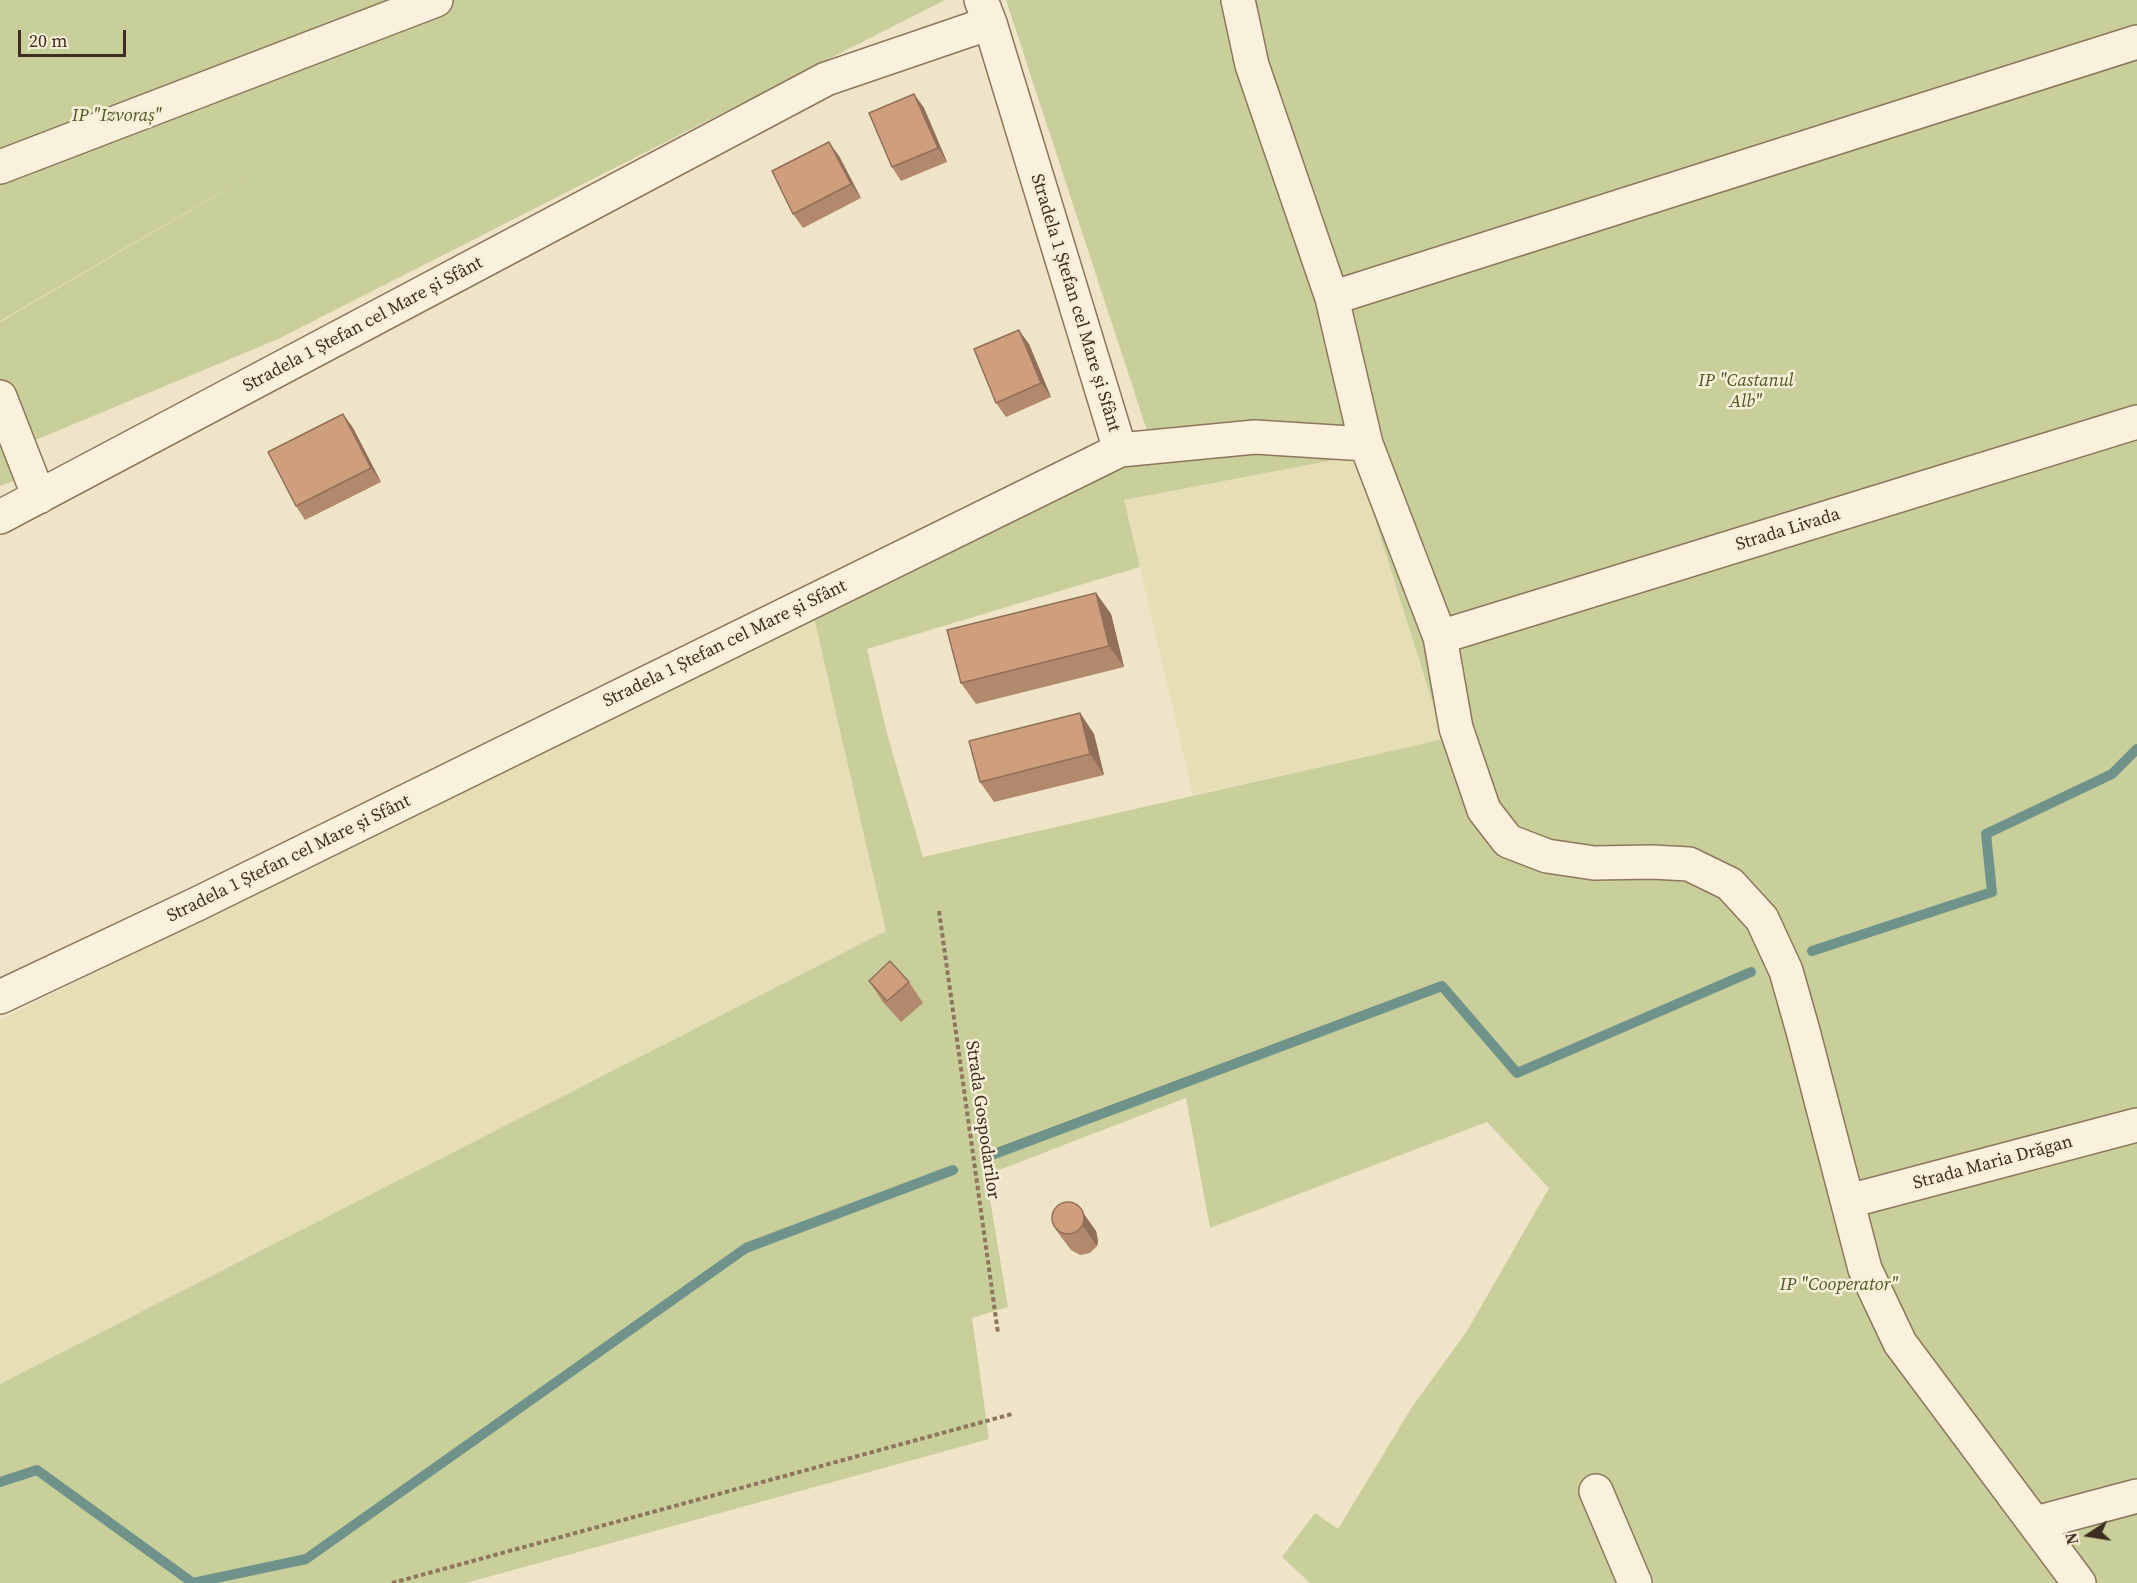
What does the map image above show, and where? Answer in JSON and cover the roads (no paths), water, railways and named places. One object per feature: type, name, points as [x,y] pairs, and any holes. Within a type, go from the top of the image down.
[{"type":"street","points":[[0,167],[436,0]]},
{"type":"street","points":[[1238,0],[1252,65],[1332,298],[1366,444],[1440,638],[1456,728],[1484,810],[1508,841],[1547,856],[1594,863],[1689,864],[1730,885],[1762,919],[1786,971],[1865,1269],[1900,1343],[2079,1583]]},
{"type":"street","name":"Stradela 1 Ștefan cel Mare și Sfânt","points":[[0,517],[826,79],[986,12],[1120,450],[208,899],[0,997]]},
{"type":"street","points":[[1332,298],[2137,42]]},
{"type":"street","points":[[0,398],[39,497]]},
{"type":"street","name":"Strada Livada","points":[[1440,638],[2137,422]]},
{"type":"street","points":[[1120,450],[1254,437],[1366,444]]},
{"type":"street","name":"Strada Maria Drăgan","points":[[1849,1202],[2137,1125]]},
{"type":"street","points":[[1596,1491],[1635,1583]]},
{"type":"street","points":[[2036,1523],[2137,1496]]},
{"type":"waterway","points":[[1812,951],[1992,892],[1986,834],[2112,774],[2137,749]]},
{"type":"waterway","points":[[989,1156],[1442,986],[1517,1073],[1751,972]]},
{"type":"waterway","points":[[0,1482],[37,1470],[193,1583],[306,1559],[746,1248],[953,1170]]},
{"type":"park label","name":"IP \"Izvoraș\"","points":[[117,116]]},
{"type":"park label","name":"IP \"Castanul Alb\"","points":[[1746,391]]},
{"type":"park label","name":"IP \"Cooperator\"","points":[[1839,1285]]}]
